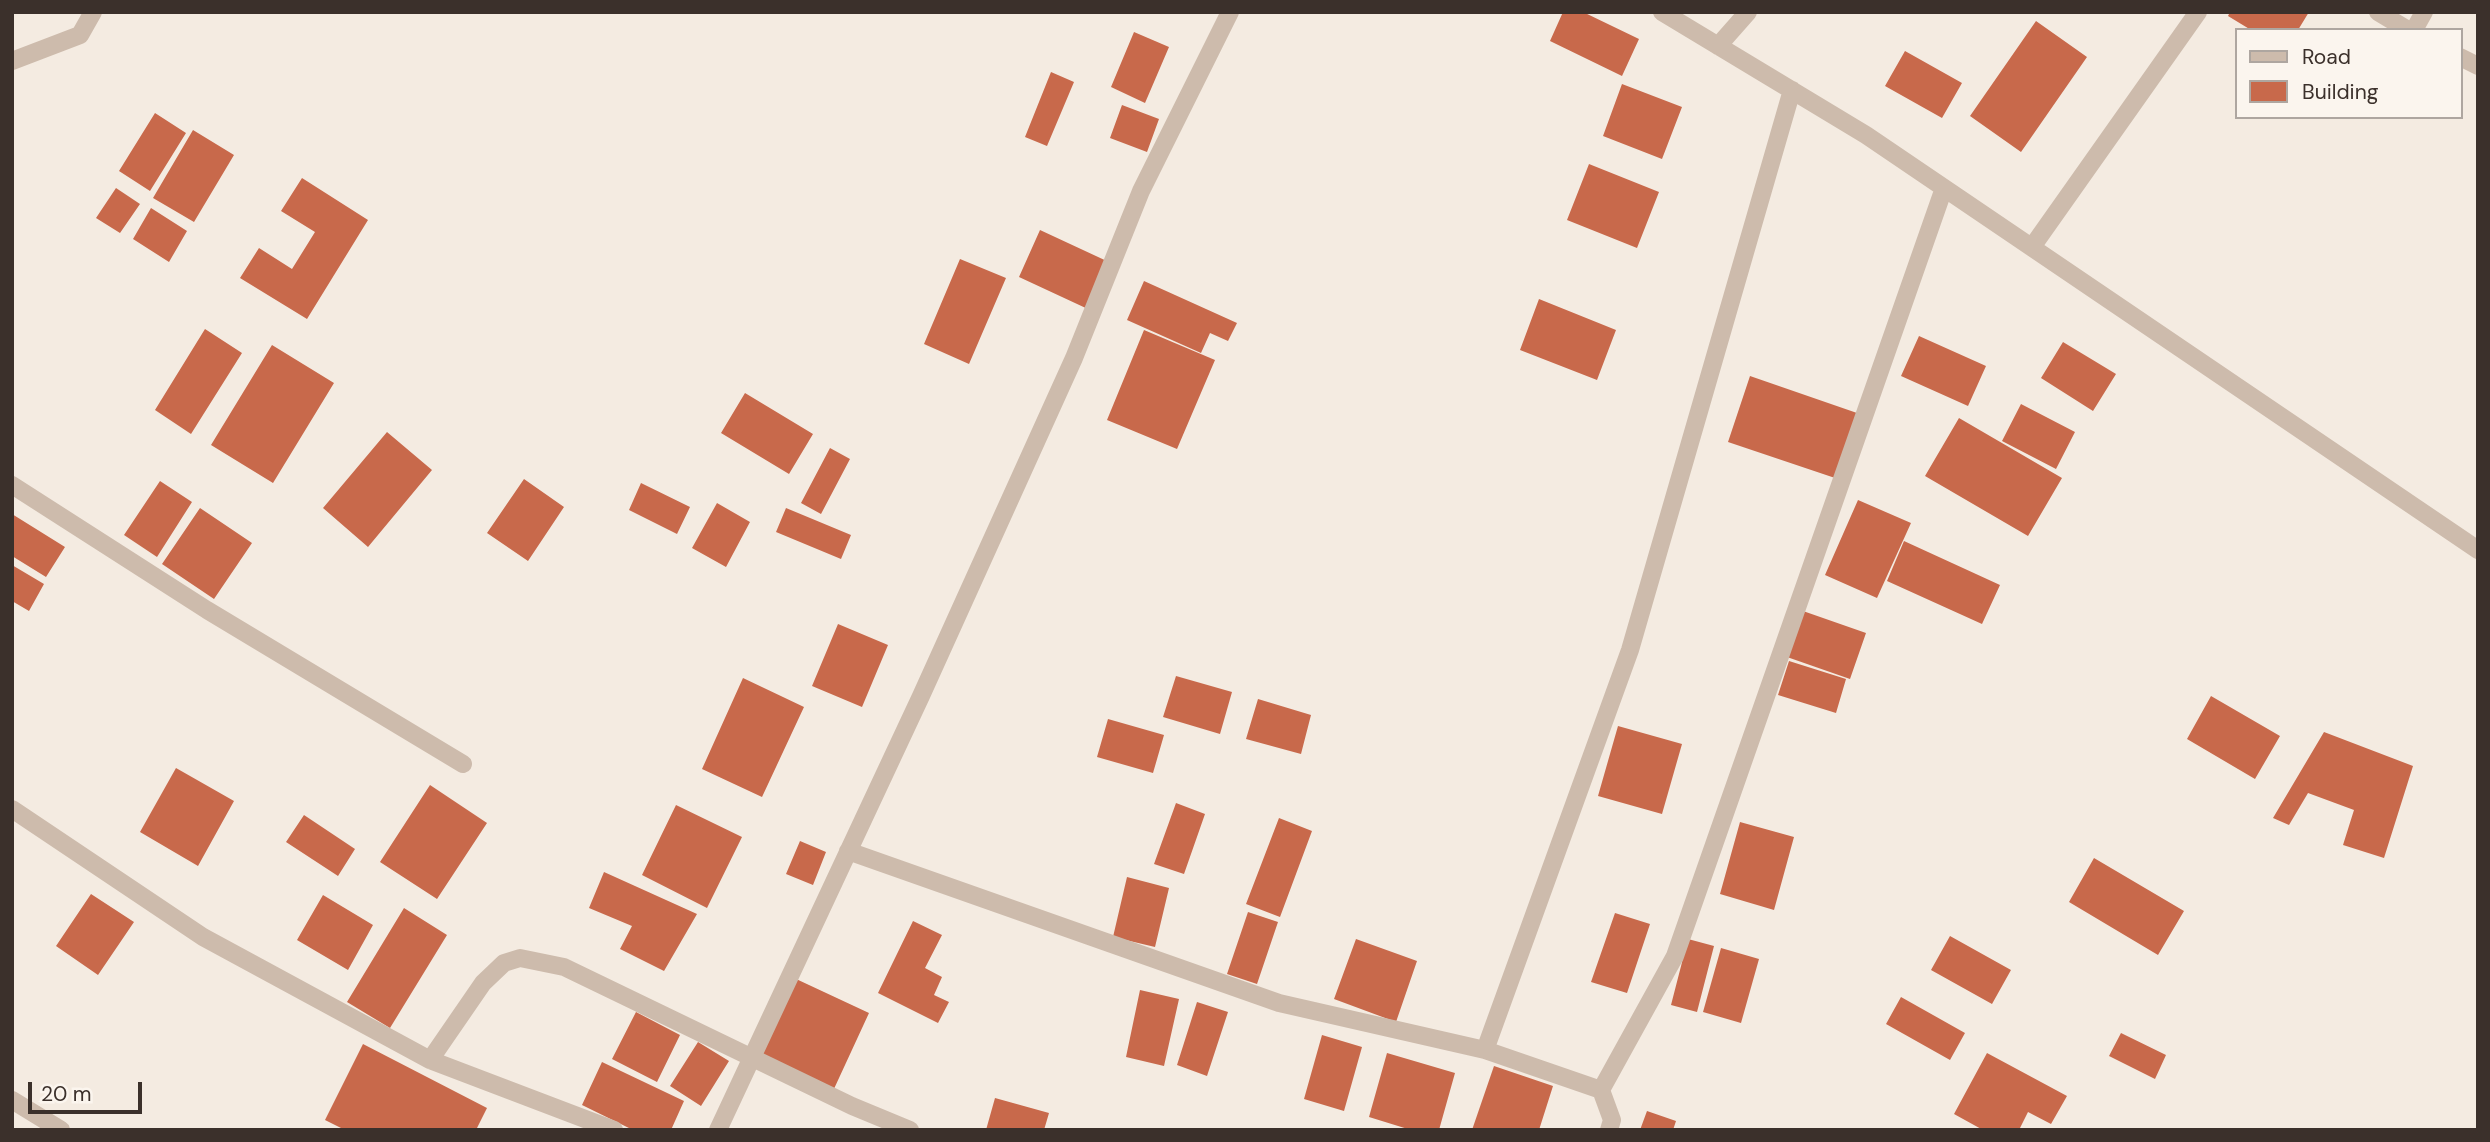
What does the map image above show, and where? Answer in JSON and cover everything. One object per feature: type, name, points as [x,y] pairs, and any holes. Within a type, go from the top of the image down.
[{"type":"street","points":[[12,61],[80,35],[93,12]]},
{"type":"street","points":[[718,1130],[1074,358],[1141,191],[1230,12]]},
{"type":"street","points":[[1662,12],[1866,135],[2478,550]]},
{"type":"street","points":[[1718,46],[1748,12]]},
{"type":"street","points":[[2032,247],[2199,12]]},
{"type":"street","points":[[2378,12],[2405,28]]},
{"type":"street","points":[[2415,28],[2424,12]]},
{"type":"street","points":[[2462,58],[2478,66]]},
{"type":"street","points":[[1485,1050],[1630,650],[1791,90]]},
{"type":"street","points":[[1609,1130],[1612,1120],[1601,1090],[1675,956],[1944,188]]},
{"type":"street","points":[[12,485],[207,610],[463,764]]},
{"type":"street","points":[[12,809],[203,937],[430,1060],[614,1130]]},
{"type":"street","points":[[848,851],[1279,1003],[1485,1050],[1601,1090]]},
{"type":"street","points":[[430,1060],[483,982],[504,963],[520,958],[564,967],[852,1107],[910,1130]]},
{"type":"street","points":[[12,1100],[61,1130]]},
{"type":"building","points":[[1563,12],[1583,12],[1639,39],[1622,76],[1550,41]]},
{"type":"building","points":[[2230,12],[2309,12],[2299,28],[2248,28],[2228,16]]},
{"type":"building","points":[[2036,21],[2087,57],[2021,152],[1970,116]]},
{"type":"building","points":[[1134,32],[1169,47],[1145,103],[1111,87]]},
{"type":"building","points":[[1905,51],[1962,83],[1942,118],[1885,86]]},
{"type":"building","points":[[1051,72],[1074,82],[1047,146],[1025,137]]},
{"type":"building","points":[[1622,84],[1682,107],[1662,159],[1603,136]]},
{"type":"building","points":[[1122,105],[1159,119],[1147,152],[1110,138]]},
{"type":"building","points":[[155,113],[186,133],[150,191],[119,171]]},
{"type":"building","points":[[193,130],[234,155],[194,222],[153,198]]},
{"type":"building","points":[[1589,164],[1659,192],[1637,248],[1567,220]]},
{"type":"building","points":[[302,178],[368,220],[307,319],[240,278],[259,248],[292,269],[315,232],[281,211]]},
{"type":"building","points":[[116,188],[140,204],[120,233],[96,218]]},
{"type":"building","points":[[151,208],[187,231],[169,262],[133,239]]},
{"type":"building","points":[[1040,230],[1111,263],[1090,310],[1019,277]]},
{"type":"building","points":[[960,259],[1006,278],[969,364],[924,344]]},
{"type":"building","points":[[1144,281],[1237,323],[1228,341],[1210,333],[1201,353],[1127,320]]},
{"type":"building","points":[[1539,299],[1616,330],[1597,380],[1520,350]]},
{"type":"building","points":[[205,329],[242,353],[191,434],[155,410]]},
{"type":"building","points":[[1144,330],[1215,360],[1177,449],[1107,420]]},
{"type":"building","points":[[1919,336],[1986,366],[1968,406],[1901,376]]},
{"type":"building","points":[[2063,342],[2116,374],[2093,411],[2041,378]]},
{"type":"building","points":[[272,345],[334,383],[273,483],[211,445]]},
{"type":"building","points":[[1750,376],[1857,413],[1835,478],[1728,442]]},
{"type":"building","points":[[745,393],[813,434],[789,474],[721,433]]},
{"type":"building","points":[[2021,404],[2075,432],[2056,469],[2002,441]]},
{"type":"building","points":[[1959,418],[2062,478],[2028,536],[1925,476]]},
{"type":"building","points":[[387,432],[432,470],[368,547],[323,508]]},
{"type":"building","points":[[830,448],[850,459],[821,514],[801,503]]},
{"type":"building","points":[[524,479],[564,507],[528,561],[487,533]]},
{"type":"building","points":[[160,481],[192,502],[157,557],[124,535]]},
{"type":"building","points":[[641,483],[690,507],[677,534],[629,510]]},
{"type":"building","points":[[1858,500],[1911,523],[1877,598],[1825,575]]},
{"type":"building","points":[[717,503],[750,522],[726,567],[692,548]]},
{"type":"building","points":[[200,508],[252,543],[214,599],[162,564]]},
{"type":"building","points":[[786,508],[851,535],[841,559],[776,532]]},
{"type":"building","points":[[12,514],[65,547],[46,577],[12,556]]},
{"type":"building","points":[[1904,541],[2000,585],[1982,624],[1887,581]]},
{"type":"building","points":[[12,565],[44,584],[29,611],[12,601]]},
{"type":"building","points":[[1803,611],[1866,633],[1850,679],[1787,657]]},
{"type":"building","points":[[838,624],[888,645],[862,707],[812,686]]},
{"type":"building","points":[[1789,661],[1846,679],[1836,713],[1778,695]]},
{"type":"building","points":[[1176,676],[1232,692],[1220,734],[1163,717]]},
{"type":"building","points":[[743,678],[804,707],[762,797],[702,769]]},
{"type":"building","points":[[2211,696],[2280,736],[2255,779],[2187,739]]},
{"type":"building","points":[[1258,699],[1311,715],[1301,754],[1246,739]]},
{"type":"building","points":[[1108,719],[1164,735],[1153,773],[1097,757]]},
{"type":"building","points":[[1618,726],[1682,744],[1662,814],[1598,796]]},
{"type":"building","points":[[2324,732],[2413,766],[2384,858],[2343,845],[2354,810],[2308,793],[2289,825],[2273,818]]},
{"type":"building","points":[[176,768],[234,801],[198,866],[140,832]]},
{"type":"building","points":[[430,785],[487,823],[437,899],[380,862]]},
{"type":"building","points":[[1176,803],[1205,814],[1184,874],[1154,864]]},
{"type":"building","points":[[676,805],[742,837],[707,908],[642,875]]},
{"type":"building","points":[[304,815],[355,849],[338,876],[286,842]]},
{"type":"building","points":[[1279,818],[1312,831],[1280,917],[1246,904]]},
{"type":"building","points":[[1740,822],[1794,837],[1774,910],[1720,894]]},
{"type":"building","points":[[800,841],[826,852],[813,885],[786,874]]},
{"type":"building","points":[[2094,858],[2184,911],[2158,955],[2069,902]]},
{"type":"building","points":[[604,872],[697,914],[664,971],[620,949],[632,926],[589,908]]},
{"type":"building","points":[[1127,877],[1169,888],[1155,947],[1113,937]]},
{"type":"building","points":[[91,894],[134,922],[98,975],[56,946]]},
{"type":"building","points":[[323,895],[373,925],[348,970],[297,940]]},
{"type":"building","points":[[404,908],[447,935],[390,1028],[347,1002]]},
{"type":"building","points":[[1248,912],[1278,922],[1257,984],[1227,974]]},
{"type":"building","points":[[1615,913],[1650,924],[1627,993],[1591,982]]},
{"type":"building","points":[[913,921],[942,935],[925,968],[942,977],[934,995],[949,1002],[938,1023],[878,993]]},
{"type":"building","points":[[1950,936],[2011,970],[1992,1004],[1931,970]]},
{"type":"building","points":[[1356,939],[1417,961],[1396,1022],[1334,999]]},
{"type":"building","points":[[1688,939],[1714,946],[1697,1012],[1671,1005]]},
{"type":"building","points":[[1721,948],[1759,959],[1741,1023],[1703,1012]]},
{"type":"building","points":[[794,978],[869,1013],[833,1091],[757,1056]]},
{"type":"building","points":[[1140,990],[1179,999],[1164,1066],[1126,1057]]},
{"type":"building","points":[[1901,997],[1965,1033],[1950,1060],[1886,1024]]},
{"type":"building","points":[[1197,1002],[1228,1012],[1207,1076],[1177,1065]]},
{"type":"building","points":[[636,1012],[680,1035],[657,1082],[612,1059]]},
{"type":"building","points":[[2121,1033],[2166,1055],[2155,1079],[2109,1056]]},
{"type":"building","points":[[1322,1035],[1362,1047],[1344,1111],[1304,1099]]},
{"type":"building","points":[[698,1042],[729,1061],[701,1106],[670,1086]]},
{"type":"building","points":[[363,1044],[487,1108],[476,1130],[345,1130],[325,1120]]},
{"type":"building","points":[[1387,1053],[1455,1073],[1439,1130],[1411,1130],[1369,1117]]},
{"type":"building","points":[[1987,1053],[2067,1096],[2051,1124],[2028,1112],[2019,1130],[1983,1130],[1954,1114]]},
{"type":"building","points":[[602,1062],[684,1101],[671,1130],[633,1130],[582,1105]]},
{"type":"building","points":[[1494,1066],[1553,1086],[1539,1130],[1472,1130]]},
{"type":"building","points":[[995,1098],[1049,1113],[1044,1130],[986,1130]]},
{"type":"building","points":[[1647,1111],[1676,1121],[1673,1130],[1640,1130]]}]
